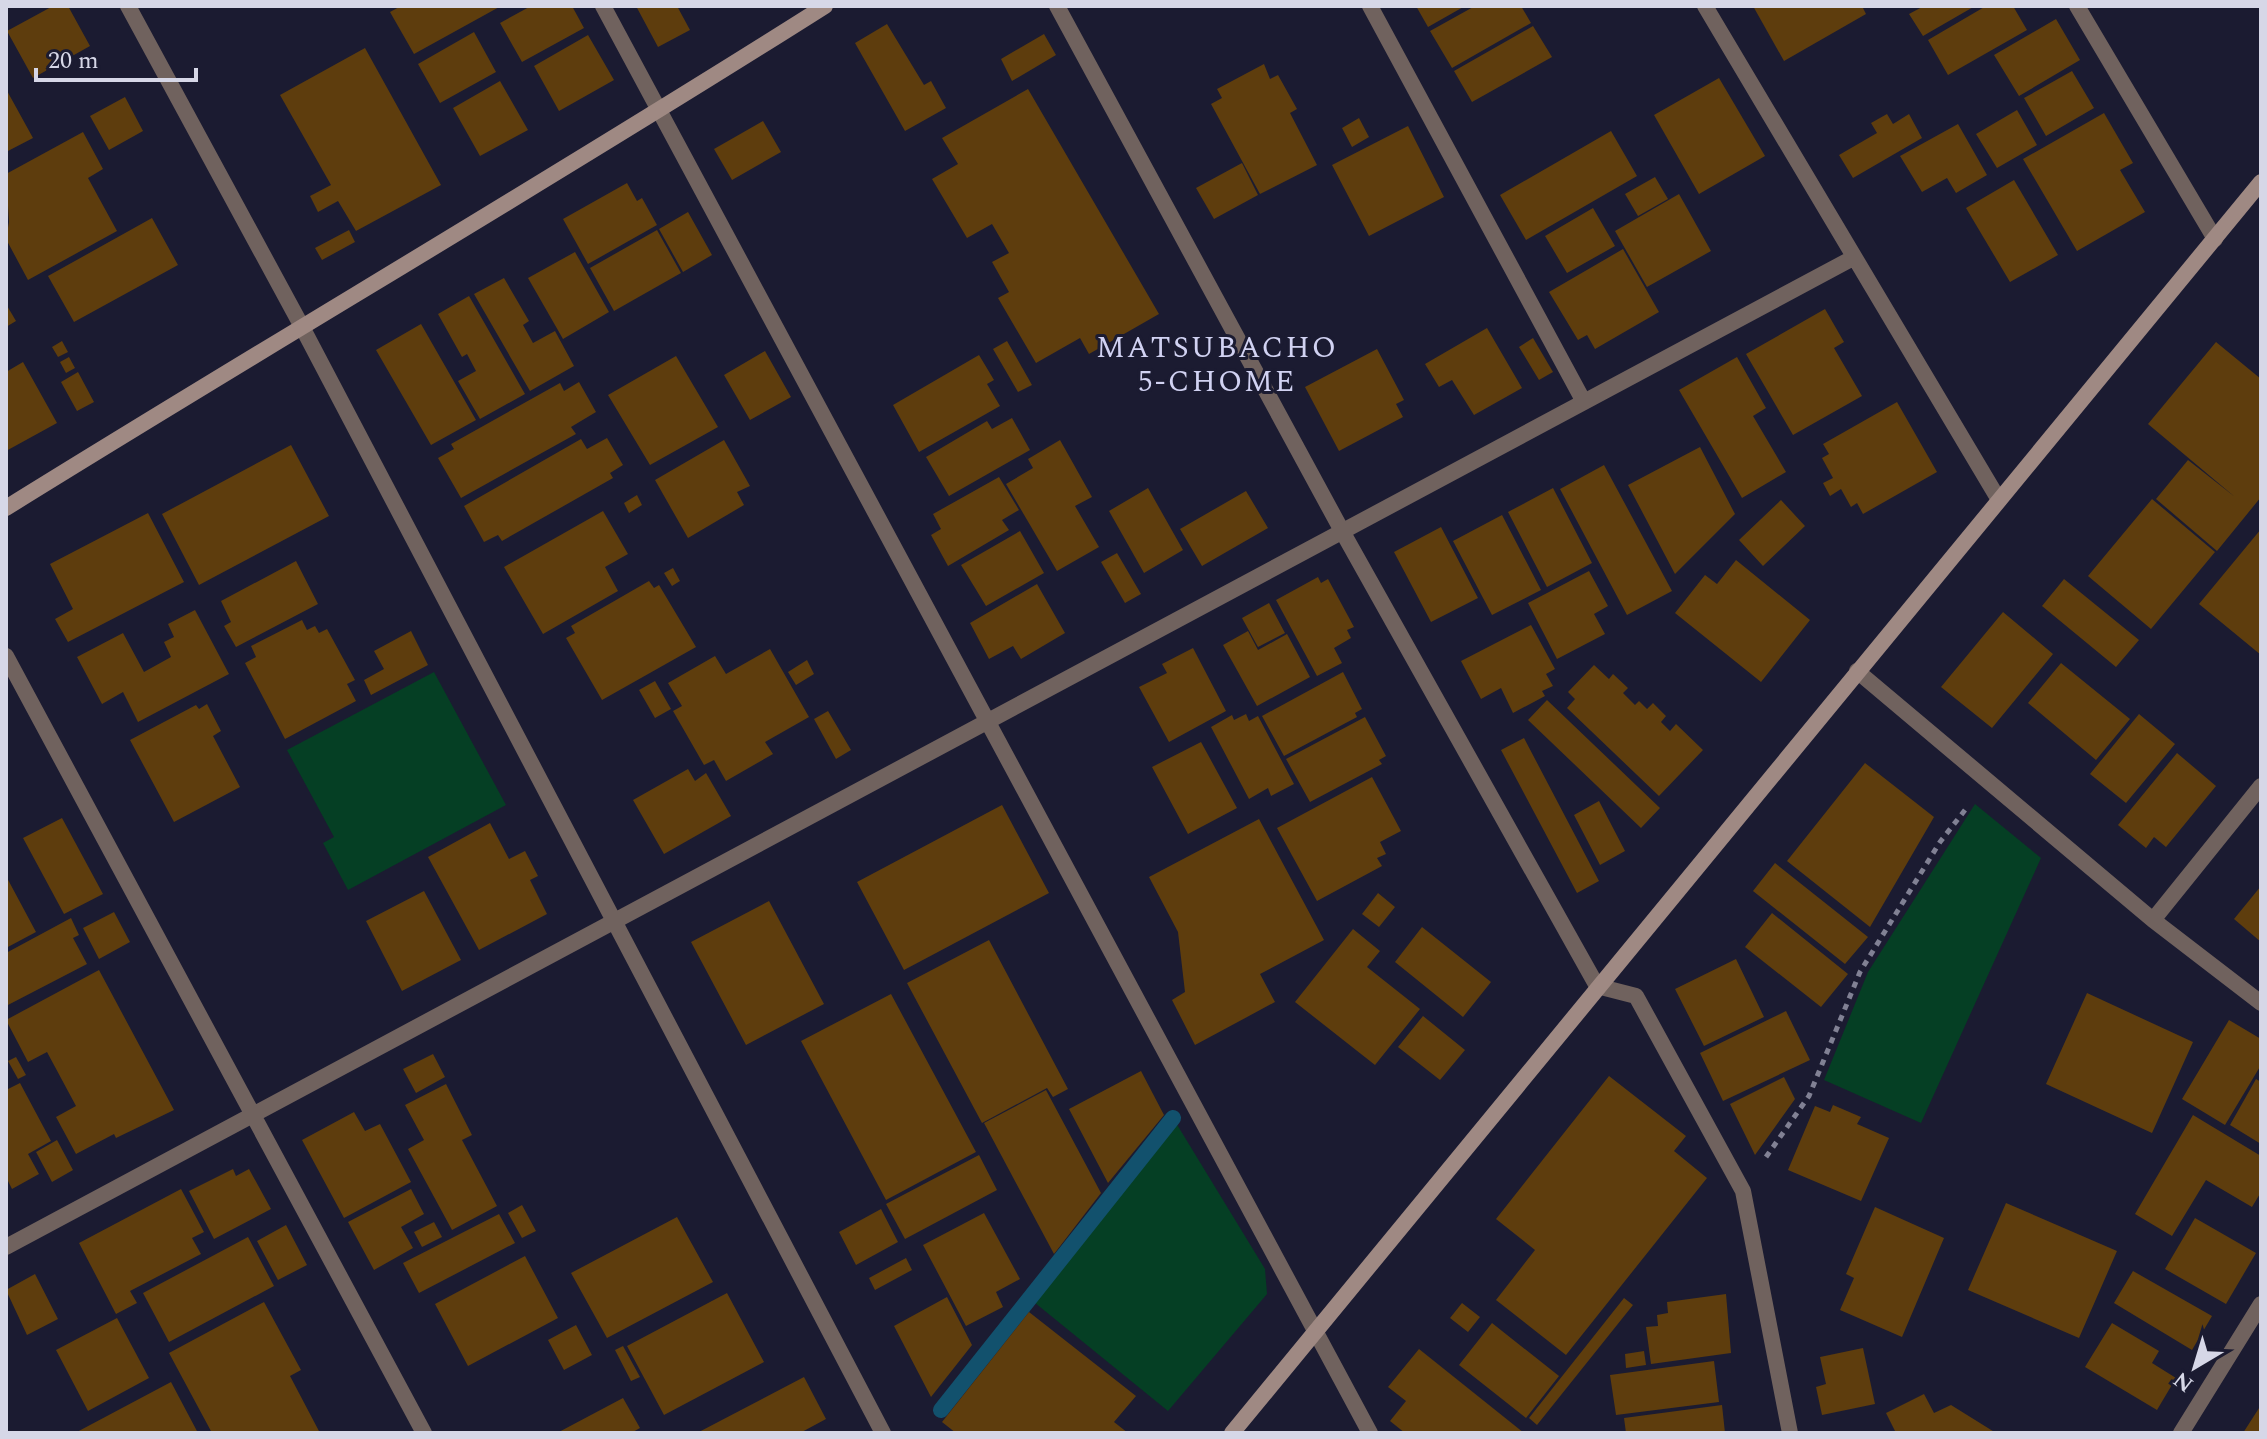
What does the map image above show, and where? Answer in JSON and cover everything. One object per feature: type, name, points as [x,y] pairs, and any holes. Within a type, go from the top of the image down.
[{"type":"street","points":[[128,6],[301,325],[883,1433]]},
{"type":"street","points":[[603,6],[1370,1433]]},
{"type":"street","points":[[6,508],[301,325],[660,111],[825,6]]},
{"type":"street","points":[[1057,6],[1342,531],[1597,986],[1636,996],[1743,1191],[1790,1433]]},
{"type":"street","points":[[1370,6],[1584,402]]},
{"type":"street","points":[[1705,6],[1999,500]]},
{"type":"street","points":[[2077,6],[2215,239]]},
{"type":"street","points":[[1232,1433],[2261,182]]},
{"type":"street","points":[[6,1247],[1853,258]]},
{"type":"street","points":[[6,656],[424,1433]]},
{"type":"street","points":[[1857,671],[2153,920],[2261,1003]]},
{"type":"street","points":[[2153,920],[2261,786]]},
{"type":"street","points":[[2181,1433],[2261,1304]]},
{"type":"path","points":[[1743,1191],[1809,1096],[1860,972],[1940,842],[1987,780]]},
{"type":"green space","points":[[434,672],[506,805],[348,890],[323,843],[334,837],[287,750]]},
{"type":"green space","points":[[1975,804],[2041,858],[1921,1123],[1824,1080],[1868,972]]},
{"type":"green space","points":[[1173,1118],[1265,1269],[1267,1294],[1168,1411],[1029,1298]]},
{"type":"building","points":[[53,6],[68,6],[90,46],[33,78],[7,31]]},
{"type":"building","points":[[401,6],[501,6],[414,54],[390,12]]},
{"type":"building","points":[[531,6],[572,6],[584,28],[522,62],[500,23]]},
{"type":"building","points":[[636,6],[677,6],[690,30],[658,47]]},
{"type":"building","points":[[1416,6],[1465,6],[1428,27]]},
{"type":"building","points":[[1475,6],[1521,6],[1531,23],[1452,68],[1430,31]]},
{"type":"building","points":[[1753,6],[1862,6],[1866,14],[1784,61]]},
{"type":"building","points":[[1924,6],[1975,6],[1923,36],[1909,14]]},
{"type":"building","points":[[1986,6],[2013,6],[2027,30],[1948,75],[1928,40]]},
{"type":"building","points":[[2056,19],[2080,60],[2019,96],[1994,55]]},
{"type":"building","points":[[887,24],[924,85],[931,81],[946,108],[905,131],[855,43]]},
{"type":"building","points":[[1533,26],[1552,57],[1472,102],[1454,71]]},
{"type":"building","points":[[474,32],[496,72],[440,103],[418,64]]},
{"type":"building","points":[[1044,34],[1056,55],[1012,81],[1001,59]]},
{"type":"building","points":[[588,35],[614,80],[559,111],[534,66]]},
{"type":"building","points":[[365,48],[441,185],[356,231],[338,201],[318,212],[310,196],[331,185],[280,95]]},
{"type":"building","points":[[1264,64],[1270,79],[1278,75],[1297,109],[1290,113],[1317,165],[1260,194],[1211,104],[1222,98],[1217,89]]},
{"type":"building","points":[[2072,71],[2094,108],[2046,136],[2024,98]]},
{"type":"building","points":[[1719,78],[1765,156],[1699,194],[1654,115]]},
{"type":"building","points":[[500,81],[528,130],[480,156],[453,108]]},
{"type":"building","points":[[6,89],[33,138],[6,152]]},
{"type":"building","points":[[1028,89],[1159,314],[1089,354],[1080,338],[1036,363],[998,298],[1009,292],[992,262],[1009,253],[992,224],[967,238],[932,179],[958,164],[942,138]]},
{"type":"building","points":[[125,97],[143,131],[109,150],[90,116]]},
{"type":"building","points":[[2017,110],[2037,145],[1997,168],[1976,134]]},
{"type":"building","points":[[2104,113],[2133,163],[2120,170],[2145,212],[2077,251],[2023,159]]},
{"type":"building","points":[[1887,114],[1893,124],[1909,114],[1922,138],[1853,178],[1839,155],[1877,133],[1871,123]]},
{"type":"building","points":[[1359,118],[1369,137],[1352,147],[1342,128]]},
{"type":"building","points":[[763,121],[781,152],[732,180],[714,149]]},
{"type":"building","points":[[1958,124],[1987,175],[1956,193],[1947,178],[1922,192],[1900,156]]},
{"type":"building","points":[[1408,126],[1444,197],[1369,236],[1332,165]]},
{"type":"building","points":[[1611,131],[1637,176],[1526,240],[1500,195]]},
{"type":"building","points":[[83,132],[103,169],[88,178],[117,231],[28,280],[6,239],[9,222],[6,174]]},
{"type":"building","points":[[1242,163],[1258,195],[1214,219],[1196,188]]},
{"type":"building","points":[[1655,177],[1668,199],[1638,216],[1625,194]]},
{"type":"building","points":[[2014,180],[2058,255],[2010,282],[1966,208]]},
{"type":"building","points":[[627,183],[637,201],[642,198],[657,225],[588,264],[563,219]]},
{"type":"building","points":[[1679,194],[1711,251],[1647,287],[1615,231]]},
{"type":"building","points":[[1593,208],[1615,246],[1567,273],[1545,236]]},
{"type":"building","points":[[688,212],[712,255],[683,272],[659,229]]},
{"type":"building","points":[[152,218],[178,265],[74,322],[48,276]]},
{"type":"building","points":[[349,230],[355,242],[322,260],[315,248]]},
{"type":"building","points":[[657,230],[681,273],[614,311],[590,268]]},
{"type":"building","points":[[1623,249],[1659,312],[1595,349],[1587,335],[1578,340],[1549,292]]},
{"type":"building","points":[[575,252],[609,312],[563,339],[528,278]]},
{"type":"building","points":[[504,278],[529,321],[523,325],[533,343],[555,331],[574,366],[530,391],[474,294]]},
{"type":"building","points":[[469,296],[525,394],[480,419],[458,381],[476,371],[467,354],[462,357],[438,314]]},
{"type":"building","points":[[6,304],[16,321],[6,327]]},
{"type":"building","points":[[1825,309],[1844,342],[1834,348],[1862,396],[1793,435],[1746,354]]},
{"type":"building","points":[[421,324],[476,420],[431,445],[376,350]]},
{"type":"building","points":[[1487,328],[1522,388],[1474,415],[1452,380],[1439,387],[1425,364]]},
{"type":"building","points":[[1533,338],[1553,372],[1539,380],[1519,347]]},
{"type":"building","points":[[62,341],[68,352],[58,357],[52,347]]},
{"type":"building","points":[[1007,341],[1032,385],[1018,392],[993,349]]},
{"type":"building","points":[[2216,342],[2261,379],[2261,497],[2217,551],[2156,499],[2188,460],[2235,497],[2148,424]]},
{"type":"building","points":[[1377,349],[1404,400],[1396,404],[1403,417],[1339,451],[1305,387]]},
{"type":"building","points":[[765,351],[791,397],[750,420],[724,375]]},
{"type":"building","points":[[979,355],[994,380],[987,384],[1000,406],[919,452],[893,405]]},
{"type":"building","points":[[676,356],[718,427],[650,465],[608,395]]},
{"type":"building","points":[[69,357],[75,368],[66,373],[60,362]]},
{"type":"building","points":[[1737,357],[1766,408],[1753,416],[1786,472],[1742,498],[1679,390]]},
{"type":"building","points":[[23,362],[57,423],[6,451],[6,372]]},
{"type":"building","points":[[78,372],[94,402],[77,411],[61,382]]},
{"type":"building","points":[[579,382],[596,412],[571,427],[576,434],[461,498],[438,458],[454,449],[451,444],[560,383],[564,391]]},
{"type":"building","points":[[1897,402],[1937,472],[1863,514],[1857,503],[1851,507],[1841,489],[1830,496],[1823,483],[1833,478],[1822,458],[1829,454],[1823,444]]},
{"type":"building","points":[[1012,418],[1030,450],[949,496],[926,457],[987,421],[992,429]]},
{"type":"building","points":[[607,438],[623,465],[610,473],[613,478],[502,541],[498,535],[484,542],[464,506],[581,439],[587,449]]},
{"type":"building","points":[[724,440],[750,486],[737,492],[744,505],[688,538],[655,480]]},
{"type":"building","points":[[1060,440],[1092,497],[1075,506],[1099,547],[1057,571],[1006,484],[1033,468],[1028,459]]},
{"type":"building","points":[[291,445],[329,516],[199,585],[162,514]]},
{"type":"building","points":[[1700,447],[1735,514],[1675,574],[1628,485]]},
{"type":"building","points":[[1604,465],[1672,591],[1627,615],[1560,489]]},
{"type":"building","points":[[999,477],[1019,510],[1002,520],[1009,530],[948,566],[931,535],[941,529],[933,514]]},
{"type":"building","points":[[1148,488],[1183,550],[1144,573],[1109,511]]},
{"type":"building","points":[[1553,488],[1592,563],[1547,587],[1508,512]]},
{"type":"building","points":[[1246,491],[1268,528],[1202,566],[1180,529]]},
{"type":"building","points":[[637,495],[642,505],[629,513],[624,503]]},
{"type":"building","points":[[2152,499],[2215,552],[2151,629],[2088,576]]},
{"type":"building","points":[[1781,500],[1805,526],[1763,566],[1739,540]]},
{"type":"building","points":[[603,511],[628,554],[605,567],[618,591],[543,634],[504,567]]},
{"type":"building","points":[[148,513],[184,582],[68,642],[55,619],[73,609],[50,564]]},
{"type":"building","points":[[1502,515],[1541,590],[1492,615],[1453,541]]},
{"type":"building","points":[[1441,527],[1478,598],[1431,622],[1394,552]]},
{"type":"building","points":[[2261,529],[2261,655],[2199,604]]},
{"type":"building","points":[[1020,531],[1044,573],[986,606],[961,565]]},
{"type":"building","points":[[1117,553],[1141,594],[1125,603],[1101,562]]},
{"type":"building","points":[[1736,560],[1810,620],[1761,682],[1675,613],[1705,575],[1717,584]]},
{"type":"building","points":[[296,561],[318,604],[236,647],[224,626],[231,622],[221,601]]},
{"type":"building","points":[[673,568],[680,581],[672,586],[664,573]]},
{"type":"building","points":[[1589,571],[1608,606],[1594,614],[1605,634],[1557,659],[1528,603]]},
{"type":"building","points":[[1318,577],[1321,583],[1328,579],[1354,627],[1347,630],[1351,638],[1334,648],[1342,663],[1317,676],[1276,600]]},
{"type":"building","points":[[2064,579],[2139,640],[2116,667],[2042,606]]},
{"type":"building","points":[[649,581],[654,588],[659,585],[696,647],[602,700],[566,638],[575,633],[571,626]]},
{"type":"building","points":[[1037,584],[1065,633],[1021,659],[1013,646],[989,659],[970,623]]},
{"type":"building","points":[[1269,603],[1285,633],[1258,647],[1242,618]]},
{"type":"building","points":[[195,610],[229,674],[138,722],[123,692],[102,704],[77,657],[123,633],[144,672],[171,657],[164,642],[174,637],[168,624]]},
{"type":"building","points":[[2003,612],[2053,654],[1992,728],[1941,687]]},
{"type":"building","points":[[302,620],[307,630],[315,626],[319,633],[327,629],[355,680],[347,684],[356,701],[285,739],[245,663],[256,657],[251,646]]},
{"type":"building","points":[[1531,625],[1555,669],[1546,674],[1553,686],[1542,691],[1545,696],[1513,713],[1501,688],[1481,699],[1461,661]]},
{"type":"building","points":[[411,631],[428,665],[371,695],[364,680],[384,669],[374,651]]},
{"type":"building","points":[[1248,631],[1258,650],[1287,634],[1310,677],[1257,706],[1223,645]]},
{"type":"building","points":[[1193,648],[1226,711],[1169,742],[1139,687],[1167,673],[1162,664]]},
{"type":"building","points":[[770,649],[809,717],[765,742],[773,754],[726,781],[714,760],[704,765],[673,711],[682,706],[668,683],[715,656],[726,674]]},
{"type":"building","points":[[807,660],[814,674],[796,685],[788,672]]},
{"type":"building","points":[[2061,663],[2130,719],[2096,760],[2028,703]]},
{"type":"building","points":[[1594,665],[1609,679],[1613,674],[1628,688],[1623,693],[1635,705],[1639,701],[1647,709],[1653,703],[1666,716],[1661,722],[1670,731],[1676,724],[1703,750],[1659,796],[1567,708],[1575,699],[1568,692]]},
{"type":"building","points":[[1343,672],[1362,709],[1355,713],[1357,717],[1284,756],[1262,716]]},
{"type":"building","points":[[655,681],[671,709],[655,718],[639,690]]},
{"type":"building","points":[[1547,700],[1660,808],[1641,828],[1528,720]]},
{"type":"building","points":[[207,704],[221,731],[213,736],[240,787],[174,822],[130,740],[196,705],[199,709]]},
{"type":"building","points":[[828,711],[851,750],[836,759],[814,719]]},
{"type":"building","points":[[1246,714],[1249,721],[1258,716],[1294,784],[1271,796],[1268,788],[1249,799],[1211,727],[1232,715],[1234,720]]},
{"type":"building","points":[[2139,714],[2175,744],[2126,803],[2090,774]]},
{"type":"building","points":[[1365,717],[1386,756],[1379,760],[1382,764],[1310,802],[1286,759]]},
{"type":"building","points":[[1524,738],[1599,881],[1577,893],[1501,750]]},
{"type":"building","points":[[1201,742],[1237,808],[1188,834],[1152,767]]},
{"type":"building","points":[[2177,753],[2216,786],[2166,847],[2154,837],[2146,848],[2118,825]]},
{"type":"building","points":[[1865,763],[1934,817],[1870,927],[1787,861]]},
{"type":"building","points":[[688,769],[695,781],[706,773],[731,816],[664,854],[633,800]]},
{"type":"building","points":[[1372,777],[1401,831],[1380,842],[1386,854],[1377,858],[1382,866],[1317,901],[1277,828]]},
{"type":"building","points":[[1599,801],[1625,851],[1600,865],[1574,815]]},
{"type":"building","points":[[1002,805],[1049,893],[904,970],[857,882]]},
{"type":"building","points":[[62,818],[103,894],[64,914],[23,838]]},
{"type":"building","points":[[1259,819],[1324,940],[1260,974],[1275,1002],[1195,1045],[1172,1000],[1185,992],[1178,932],[1149,877]]},
{"type":"building","points":[[490,823],[509,859],[525,851],[538,876],[530,880],[547,914],[479,950],[428,857]]},
{"type":"building","points":[[1775,863],[1868,937],[1845,964],[1753,891]]},
{"type":"building","points":[[6,876],[36,932],[6,948]]},
{"type":"building","points":[[2261,886],[2261,942],[2234,919]]},
{"type":"building","points":[[424,891],[461,960],[402,991],[366,921]]},
{"type":"building","points":[[1378,893],[1395,907],[1379,927],[1362,914]]},
{"type":"building","points":[[769,901],[824,1004],[746,1045],[691,942]]},
{"type":"building","points":[[114,912],[130,942],[99,959],[83,928]]},
{"type":"building","points":[[1772,913],[1848,974],[1821,1007],[1745,947]]},
{"type":"building","points":[[71,918],[79,935],[73,938],[87,964],[6,1006],[6,953]]},
{"type":"building","points":[[1422,927],[1491,982],[1463,1017],[1395,962]]},
{"type":"building","points":[[1353,929],[1380,951],[1367,967],[1420,1009],[1375,1065],[1295,1002]]},
{"type":"building","points":[[989,940],[1068,1089],[1053,1097],[1047,1088],[982,1123],[907,983]]},
{"type":"building","points":[[1736,959],[1764,1017],[1704,1046],[1675,989]]},
{"type":"building","points":[[99,970],[174,1110],[116,1138],[114,1134],[76,1154],[56,1117],[76,1106],[47,1052],[28,1062],[6,1020]]},
{"type":"building","points":[[2087,993],[2193,1042],[2152,1133],[2046,1084]]},
{"type":"building","points":[[891,994],[976,1152],[886,1200],[801,1041]]},
{"type":"building","points":[[1786,1011],[1810,1060],[1723,1101],[1700,1053]]},
{"type":"building","points":[[1423,1016],[1465,1050],[1440,1080],[1398,1047]]},
{"type":"building","points":[[2229,1020],[2261,1039],[2261,1065],[2225,1125],[2182,1099]]},
{"type":"building","points":[[433,1054],[445,1077],[416,1093],[403,1069]]},
{"type":"building","points":[[16,1057],[26,1075],[18,1079],[8,1061]]},
{"type":"building","points":[[1141,1071],[1164,1115],[1108,1183],[1069,1109]]},
{"type":"building","points":[[1609,1076],[1686,1136],[1674,1151],[1707,1178],[1566,1355],[1496,1300],[1535,1250],[1496,1219]]},
{"type":"building","points":[[1784,1077],[1795,1099],[1755,1155],[1730,1104]]},
{"type":"building","points":[[2256,1079],[2261,1082],[2261,1144],[2230,1125]]},
{"type":"building","points":[[20,1083],[51,1141],[28,1154],[39,1174],[12,1189],[6,1177],[6,1090]]},
{"type":"building","points":[[446,1084],[472,1135],[462,1140],[497,1206],[452,1230],[408,1149],[424,1140],[405,1105]]},
{"type":"building","points":[[1046,1090],[1101,1193],[1054,1254],[984,1123]]},
{"type":"building","points":[[1833,1105],[1861,1117],[1857,1124],[1889,1138],[1861,1201],[1788,1170],[1815,1106],[1830,1112]]},
{"type":"building","points":[[354,1112],[365,1131],[380,1124],[411,1182],[344,1218],[302,1140]]},
{"type":"building","points":[[2193,1115],[2261,1156],[2261,1192],[2252,1207],[2206,1180],[2172,1236],[2135,1214]]},
{"type":"building","points":[[57,1140],[73,1170],[52,1182],[36,1152]]},
{"type":"building","points":[[979,1155],[997,1190],[905,1239],[886,1204]]},
{"type":"building","points":[[233,1169],[236,1176],[249,1169],[271,1209],[214,1239],[189,1191]]},
{"type":"building","points":[[181,1189],[204,1232],[192,1238],[201,1254],[130,1291],[137,1303],[116,1314],[79,1243]]},
{"type":"building","points":[[411,1189],[424,1214],[401,1227],[413,1248],[374,1270],[348,1222]]},
{"type":"building","points":[[2006,1203],[2117,1251],[2079,1338],[1968,1290]]},
{"type":"building","points":[[522,1205],[536,1231],[522,1238],[508,1213]]},
{"type":"building","points":[[1875,1207],[1944,1238],[1902,1337],[1840,1310],[1854,1278],[1846,1274]]},
{"type":"building","points":[[881,1209],[898,1242],[856,1265],[839,1232]]},
{"type":"building","points":[[984,1213],[1020,1279],[996,1292],[1003,1307],[966,1326],[923,1245]]},
{"type":"building","points":[[499,1214],[515,1243],[419,1293],[403,1263]]},
{"type":"building","points":[[677,1217],[713,1282],[607,1338],[571,1273]]},
{"type":"building","points":[[2195,1218],[2256,1253],[2226,1304],[2165,1269]]},
{"type":"building","points":[[434,1222],[442,1237],[422,1247],[414,1232]]},
{"type":"building","points":[[286,1225],[307,1265],[278,1280],[257,1241]]},
{"type":"building","points":[[248,1237],[274,1286],[169,1342],[143,1293]]},
{"type":"building","points":[[525,1256],[558,1318],[468,1366],[435,1304]]},
{"type":"building","points":[[906,1258],[912,1270],[875,1290],[869,1278]]},
{"type":"building","points":[[2133,1271],[2212,1316],[2192,1350],[2114,1303]]},
{"type":"building","points":[[35,1274],[58,1319],[27,1335],[6,1290]]},
{"type":"building","points":[[727,1293],[764,1362],[664,1415],[627,1346]]},
{"type":"building","points":[[1726,1294],[1731,1353],[1651,1364],[1646,1327],[1658,1326],[1657,1315],[1668,1313],[1667,1302]]},
{"type":"building","points":[[947,1297],[972,1345],[931,1397],[894,1326]]},
{"type":"building","points":[[1624,1298],[1633,1305],[1537,1425],[1529,1418]]},
{"type":"building","points":[[264,1302],[301,1370],[290,1376],[320,1433],[212,1433],[169,1353]]},
{"type":"building","points":[[1462,1303],[1480,1317],[1468,1332],[1450,1318]]},
{"type":"building","points":[[1029,1312],[1136,1396],[1114,1422],[1128,1433],[956,1433],[942,1422]]},
{"type":"building","points":[[117,1318],[149,1378],[88,1411],[56,1350]]},
{"type":"building","points":[[1492,1323],[1559,1376],[1526,1418],[1459,1365]]},
{"type":"building","points":[[2112,1323],[2159,1351],[2152,1363],[2176,1378],[2157,1410],[2085,1367]]},
{"type":"building","points":[[576,1325],[592,1355],[564,1370],[548,1340]]},
{"type":"building","points":[[623,1346],[640,1377],[631,1381],[615,1350]]},
{"type":"building","points":[[1863,1348],[1875,1404],[1822,1415],[1816,1387],[1826,1384],[1820,1357]]},
{"type":"building","points":[[1419,1349],[1524,1433],[1405,1433],[1390,1421],[1406,1401],[1388,1387]]},
{"type":"building","points":[[1644,1351],[1646,1365],[1626,1368],[1625,1354]]},
{"type":"building","points":[[1714,1361],[1719,1402],[1616,1415],[1610,1375]]},
{"type":"building","points":[[804,1377],[826,1419],[800,1433],[697,1433]]},
{"type":"building","points":[[171,1382],[198,1433],[75,1433]]},
{"type":"building","points":[[1924,1394],[1934,1413],[1951,1405],[1996,1433],[1896,1433],[1886,1413]]},
{"type":"building","points":[[623,1398],[640,1428],[631,1433],[557,1433]]},
{"type":"building","points":[[1722,1405],[1725,1433],[1626,1433],[1624,1418]]},
{"type":"building","points":[[2261,1405],[2261,1433],[2243,1433]]},
{"type":"waterway","points":[[941,1410],[1173,1118]]},
{"type":"district","name":"MATSUBACHO 5-CHOME","points":[[1217,364]]}]
